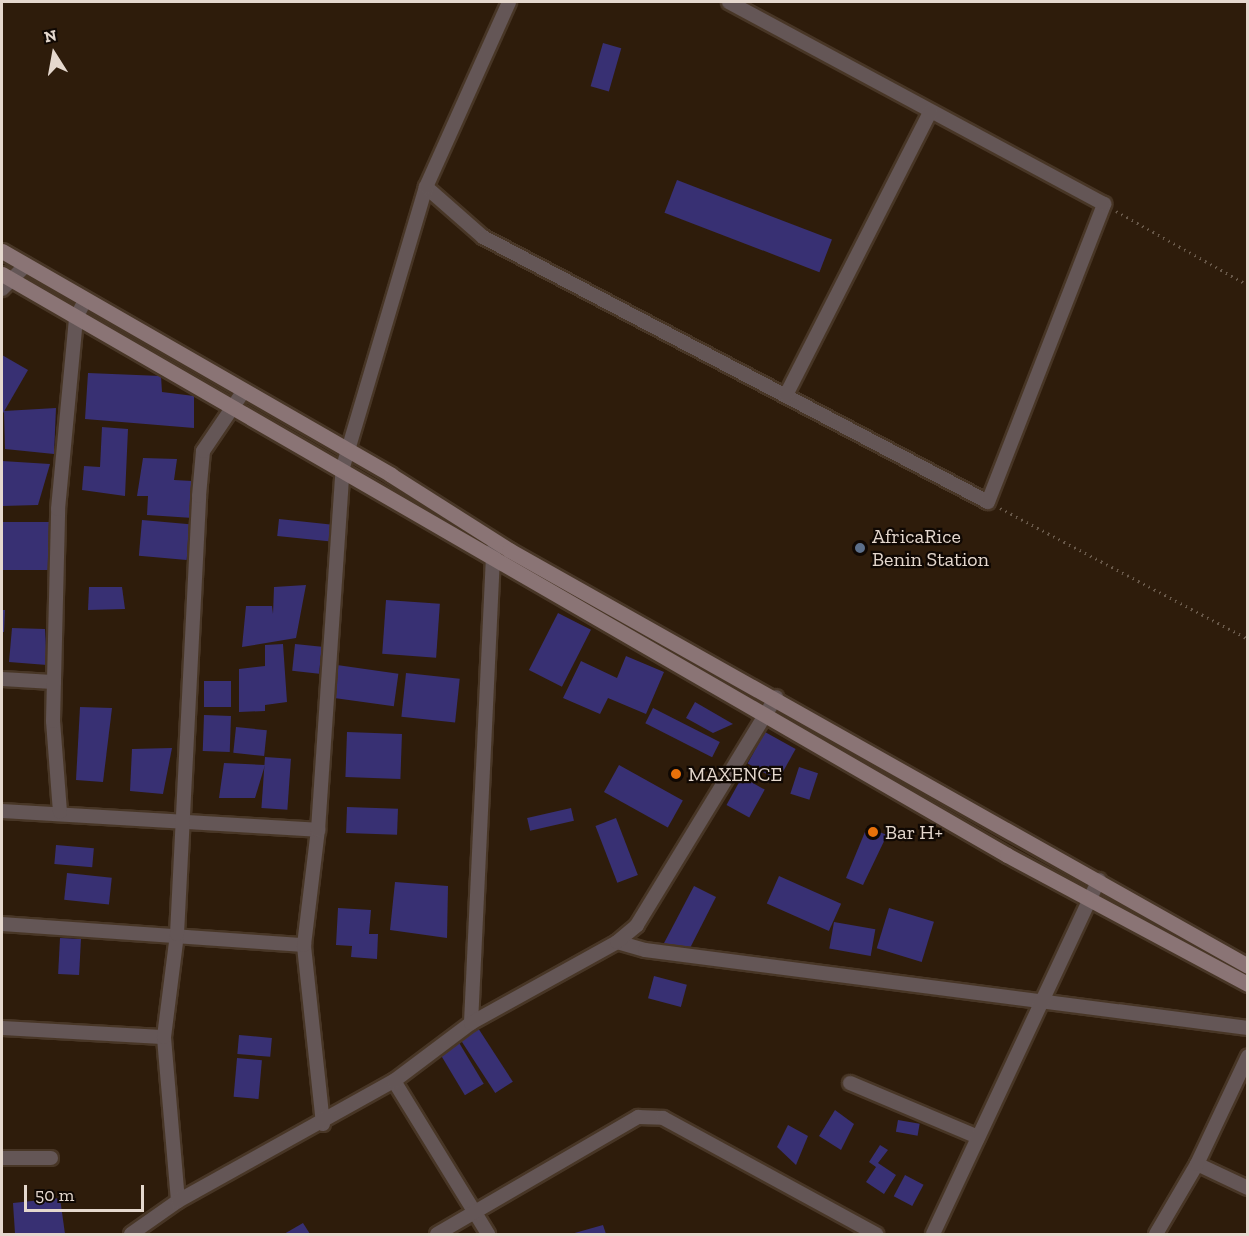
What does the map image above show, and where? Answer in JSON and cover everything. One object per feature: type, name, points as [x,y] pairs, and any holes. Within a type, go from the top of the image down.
[{"type":"main road","points":[[2,251],[346,451],[498,543],[776,697],[1248,966]]},
{"type":"main road","points":[[3,280],[76,318],[229,407],[343,467],[489,557],[764,715],[1248,984]]},
{"type":"street","points":[[323,1124],[304,945],[318,830],[343,467],[426,187],[509,2]]},
{"type":"street","points":[[426,187],[483,237],[988,502],[1104,204],[729,2]]},
{"type":"street","points":[[786,395],[930,112]]},
{"type":"street","points":[[3,280],[26,265]]},
{"type":"street","points":[[60,812],[54,681],[60,456],[76,318],[85,300]]},
{"type":"street","points":[[178,1201],[164,1037],[177,934],[203,451],[229,407],[243,392]]},
{"type":"street","points":[[471,1023],[494,614],[489,557],[498,543]]},
{"type":"street","points":[[2,679],[54,681]]},
{"type":"street","points":[[131,1234],[178,1201],[323,1124],[394,1081],[471,1023],[617,942],[637,925],[776,697]]},
{"type":"street","points":[[2,811],[60,812],[318,830]]},
{"type":"street","points":[[933,1234],[1088,896],[1099,880]]},
{"type":"street","points":[[2,924],[177,934],[304,945]]},
{"type":"street","points":[[617,942],[1040,1002],[1248,1028]]},
{"type":"street","points":[[2,1028],[164,1037]]},
{"type":"street","points":[[1156,1234],[1197,1164],[1248,1056]]},
{"type":"street","points":[[394,1081],[488,1234]]},
{"type":"street","points":[[850,1083],[978,1137]]},
{"type":"street","points":[[437,1234],[638,1117],[663,1118],[876,1234]]},
{"type":"street","points":[[2,1158],[51,1158]]},
{"type":"street","points":[[1197,1164],[1248,1188]]},
{"type":"path","points":[[1104,204],[1248,285]]},
{"type":"path","points":[[988,502],[1248,639]]},
{"type":"building","points":[[603,43],[621,48],[609,91],[591,86]]},
{"type":"building","points":[[677,180],[832,239],[819,272],[664,213]]},
{"type":"building","points":[[2,355],[28,370],[2,415]]},
{"type":"building","points":[[88,373],[161,376],[162,392],[194,396],[194,428],[85,419]]},
{"type":"building","points":[[56,408],[54,454],[5,449],[4,411]]},
{"type":"building","points":[[102,427],[128,429],[125,496],[82,490],[84,466],[100,467]]},
{"type":"building","points":[[143,458],[177,459],[174,480],[192,481],[193,518],[147,515],[148,496],[137,496]]},
{"type":"building","points":[[2,461],[50,464],[38,505],[2,506]]},
{"type":"building","points":[[279,519],[333,525],[331,542],[277,536]]},
{"type":"building","points":[[142,520],[190,524],[187,560],[139,556]]},
{"type":"building","points":[[2,522],[51,522],[51,570],[2,570]]},
{"type":"building","points":[[306,585],[296,638],[242,647],[246,606],[272,606],[273,614],[274,587]]},
{"type":"building","points":[[89,587],[122,587],[125,609],[88,610]]},
{"type":"building","points":[[386,600],[440,604],[436,658],[382,654]]},
{"type":"building","points":[[2,610],[5,610],[4,632],[2,632]]},
{"type":"building","points":[[558,613],[591,630],[562,687],[529,670]]},
{"type":"building","points":[[12,628],[45,629],[47,665],[9,662]]},
{"type":"building","points":[[283,644],[287,702],[265,705],[265,711],[239,712],[239,669],[265,666],[265,645]]},
{"type":"building","points":[[295,644],[322,647],[319,674],[292,671]]},
{"type":"building","points":[[626,656],[664,672],[646,714],[608,698],[600,714],[563,698],[581,661],[617,678]]},
{"type":"building","points":[[337,665],[398,674],[394,706],[332,698]]},
{"type":"building","points":[[406,673],[460,679],[455,722],[401,717]]},
{"type":"building","points":[[204,681],[231,681],[231,707],[204,707]]},
{"type":"building","points":[[695,702],[733,724],[713,733],[686,718]]},
{"type":"building","points":[[80,707],[112,708],[103,782],[76,780]]},
{"type":"building","points":[[653,708],[720,742],[712,757],[645,723]]},
{"type":"building","points":[[204,715],[231,716],[230,752],[203,751]]},
{"type":"building","points":[[236,727],[267,730],[264,756],[233,753]]},
{"type":"building","points":[[347,732],[402,734],[400,779],[345,777]]},
{"type":"building","points":[[765,732],[796,749],[778,780],[748,763]]},
{"type":"building","points":[[172,748],[163,794],[130,791],[132,749]]},
{"type":"building","points":[[265,757],[291,759],[287,810],[261,808]]},
{"type":"building","points":[[224,763],[265,765],[255,798],[219,798]]},
{"type":"building","points":[[619,765],[683,800],[668,828],[604,792]]},
{"type":"building","points":[[799,767],[818,773],[809,800],[790,794]]},
{"type":"building","points":[[742,777],[765,790],[749,818],[726,805]]},
{"type":"building","points":[[347,807],[398,809],[397,835],[346,833]]},
{"type":"building","points":[[571,808],[574,821],[530,831],[527,818]]},
{"type":"building","points":[[616,818],[638,875],[617,883],[595,826]]},
{"type":"building","points":[[867,827],[887,835],[863,885],[846,878]]},
{"type":"building","points":[[56,845],[94,848],[92,867],[54,864]]},
{"type":"building","points":[[67,873],[112,878],[109,905],[64,900]]},
{"type":"building","points":[[779,876],[841,904],[829,931],[767,903]]},
{"type":"building","points":[[395,882],[448,886],[447,938],[390,930]]},
{"type":"building","points":[[694,886],[716,897],[689,950],[663,945]]},
{"type":"building","points":[[338,908],[371,910],[369,934],[378,934],[377,959],[351,957],[352,946],[336,945]]},
{"type":"building","points":[[889,908],[934,922],[922,962],[877,948]]},
{"type":"building","points":[[834,922],[875,929],[871,956],[829,949]]},
{"type":"building","points":[[60,938],[81,939],[79,975],[58,974]]},
{"type":"building","points":[[654,976],[687,985],[681,1007],[648,998]]},
{"type":"building","points":[[478,1028],[513,1082],[495,1093],[460,1039]]},
{"type":"building","points":[[239,1035],[272,1038],[270,1057],[237,1054]]},
{"type":"building","points":[[458,1041],[484,1084],[465,1095],[439,1052]]},
{"type":"building","points":[[237,1058],[262,1060],[259,1099],[234,1097]]},
{"type":"building","points":[[835,1110],[854,1124],[841,1150],[819,1136]]},
{"type":"building","points":[[898,1120],[920,1124],[918,1136],[896,1132]]},
{"type":"building","points":[[788,1125],[808,1136],[796,1165],[777,1147]]},
{"type":"building","points":[[880,1145],[888,1150],[878,1163],[896,1175],[884,1194],[866,1182],[876,1167],[869,1162]]},
{"type":"building","points":[[905,1175],[924,1185],[912,1206],[894,1196]]},
{"type":"building","points":[[60,1198],[65,1234],[15,1234],[13,1203]]},
{"type":"building","points":[[303,1223],[310,1234],[284,1234]]},
{"type":"building","points":[[603,1225],[606,1234],[571,1234]]},
{"type":"place","name":"AfricaRice Benin Station","points":[[860,548]]},
{"type":"place","name":"MAXENCE","points":[[676,774]]},
{"type":"place","name":"Bar H+","points":[[873,832]]}]
